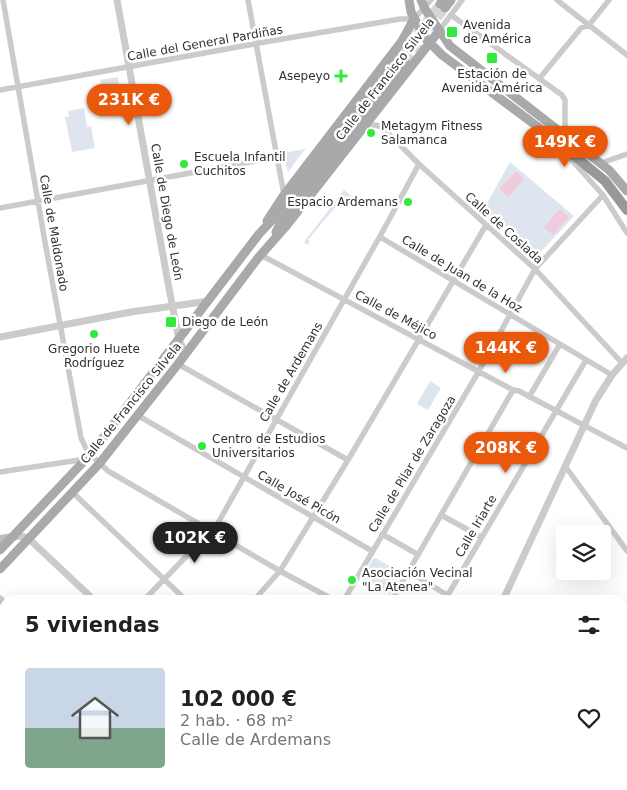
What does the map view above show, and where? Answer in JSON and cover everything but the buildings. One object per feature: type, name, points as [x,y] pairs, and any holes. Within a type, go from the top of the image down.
[{"type":"highway","points":[[554,140],[605,181],[627,210]]},
{"type":"main road","points":[[409,0],[414,20],[430,43],[457,67],[554,140]]},
{"type":"main road","points":[[421,0],[450,46],[614,175],[627,191]]},
{"type":"main road","name":"Calle de Francisco Silvela","points":[[442,5],[451,0]]},
{"type":"main road","name":"Calle de Francisco Silvela","points":[[259,234],[284,195],[402,41],[414,20]]},
{"type":"main road","name":"Calle de Francisco Silvela","points":[[0,569],[99,464],[270,243],[287,225],[439,31]]},
{"type":"main road","name":"Calle de Francisco Silvela","points":[[0,550],[88,457],[259,234],[277,215],[402,58],[282,221],[270,243]]},
{"type":"main road","points":[[0,539],[12,537]]},
{"type":"street","name":"Calle de Maldonado","points":[[3,0],[81,438],[88,457],[108,471],[280,572],[324,595]]},
{"type":"street","name":"Calle de Diego de León","points":[[117,0],[179,340],[183,348],[180,361]]},
{"type":"street","points":[[248,0],[284,195]]},
{"type":"street","name":"Calle de Francisco Silvela","points":[[414,20],[425,9],[462,0]]},
{"type":"street","points":[[557,0],[627,55]]},
{"type":"street","points":[[539,79],[582,28],[589,25],[609,0]]},
{"type":"street","points":[[442,5],[562,95],[565,100],[565,136]]},
{"type":"street","name":"Calle de Francisco Silvela","points":[[439,31],[442,5]]},
{"type":"street","name":"Calle del General Pardiñas","points":[[0,90],[400,19],[414,20]]},
{"type":"street","name":"Calle de Coslada","points":[[364,127],[375,124],[382,127],[419,164],[535,269],[625,360]]},
{"type":"street","points":[[554,140],[603,194],[627,233]]},
{"type":"street","points":[[600,164],[627,154]]},
{"type":"street","points":[[0,208],[277,157]]},
{"type":"street","name":"Calle de Ardemans","points":[[149,595],[206,536],[213,532],[380,237],[419,164]]},
{"type":"street","name":"Calle de Pilar de Zaragoza","points":[[347,595],[479,370],[535,269],[603,194]]},
{"type":"street","points":[[259,595],[280,572],[314,517],[486,225]]},
{"type":"street","name":"Calle de Juan de la Hoz","points":[[380,237],[612,375]]},
{"type":"street","name":"Calle de Méjico","points":[[261,255],[479,370],[513,390],[556,410],[627,448]]},
{"type":"street","points":[[0,336],[209,300]]},
{"type":"street","points":[[530,397],[560,344]]},
{"type":"street","name":"Calle Iriarte","points":[[448,595],[586,360]]},
{"type":"street","points":[[505,595],[596,400],[612,375],[625,360]]},
{"type":"street","points":[[180,361],[276,420],[348,460]]},
{"type":"street","points":[[395,595],[513,390]]},
{"type":"street","name":"Calle José Picón","points":[[137,415],[372,551]]},
{"type":"street","points":[[0,472],[88,457]]},
{"type":"street","points":[[565,466],[627,551]]},
{"type":"street","points":[[72,492],[180,595]]},
{"type":"street","points":[[441,515],[481,537]]},
{"type":"street","points":[[382,534],[417,554]]},
{"type":"street","points":[[12,537],[22,536],[28,538],[89,595]]},
{"type":"street","points":[[408,571],[442,595]]},
{"type":"shaded area","points":[[118,77],[123,106],[106,109],[100,80]]},
{"type":"shaded area","points":[[84,108],[87,127],[91,126],[95,148],[72,152],[65,117],[69,117],[68,111]]},
{"type":"shaded area","points":[[305,149],[288,172],[282,153]]},
{"type":"shaded area","points":[[510,162],[574,216],[536,257],[531,257],[482,212]]},
{"type":"shaded area","points":[[516,171],[524,179],[508,197],[499,189]]},
{"type":"shaded area","points":[[344,190],[354,198],[352,200],[348,196],[340,198],[337,205],[308,240],[310,241],[307,245],[304,242]]},
{"type":"shaded area","points":[[560,209],[569,217],[553,235],[544,227]]},
{"type":"shaded area","points":[[430,381],[441,388],[428,410],[417,404]]},
{"type":"shaded area","points":[[376,558],[400,572],[401,576],[391,595],[362,578],[373,559]]},
{"type":"tunnel","points":[[400,56],[440,4]]},
{"type":"tunnel","points":[[405,61],[445,8]]},
{"type":"place","name":"Avenida de América","points":[[452,32]]},
{"type":"place","name":"Estación de Avenida América","points":[[492,58]]},
{"type":"place","name":"Asepeyo","points":[[341,76]]},
{"type":"place","name":"Metagym Fitness Salamanca","points":[[371,133]]},
{"type":"place","name":"Escuela Infantil Cuchitos","points":[[184,164]]},
{"type":"place","name":"Espacio Ardemans","points":[[408,202]]},
{"type":"place","name":"Diego de León","points":[[171,322]]},
{"type":"place","name":"Gregorio Huete Rodríguez","points":[[94,334]]},
{"type":"place","name":"Centro de Estudios Universitarios","points":[[202,446]]},
{"type":"place","name":"Asociación Vecinal \"La Atenea\"","points":[[352,580]]}]
